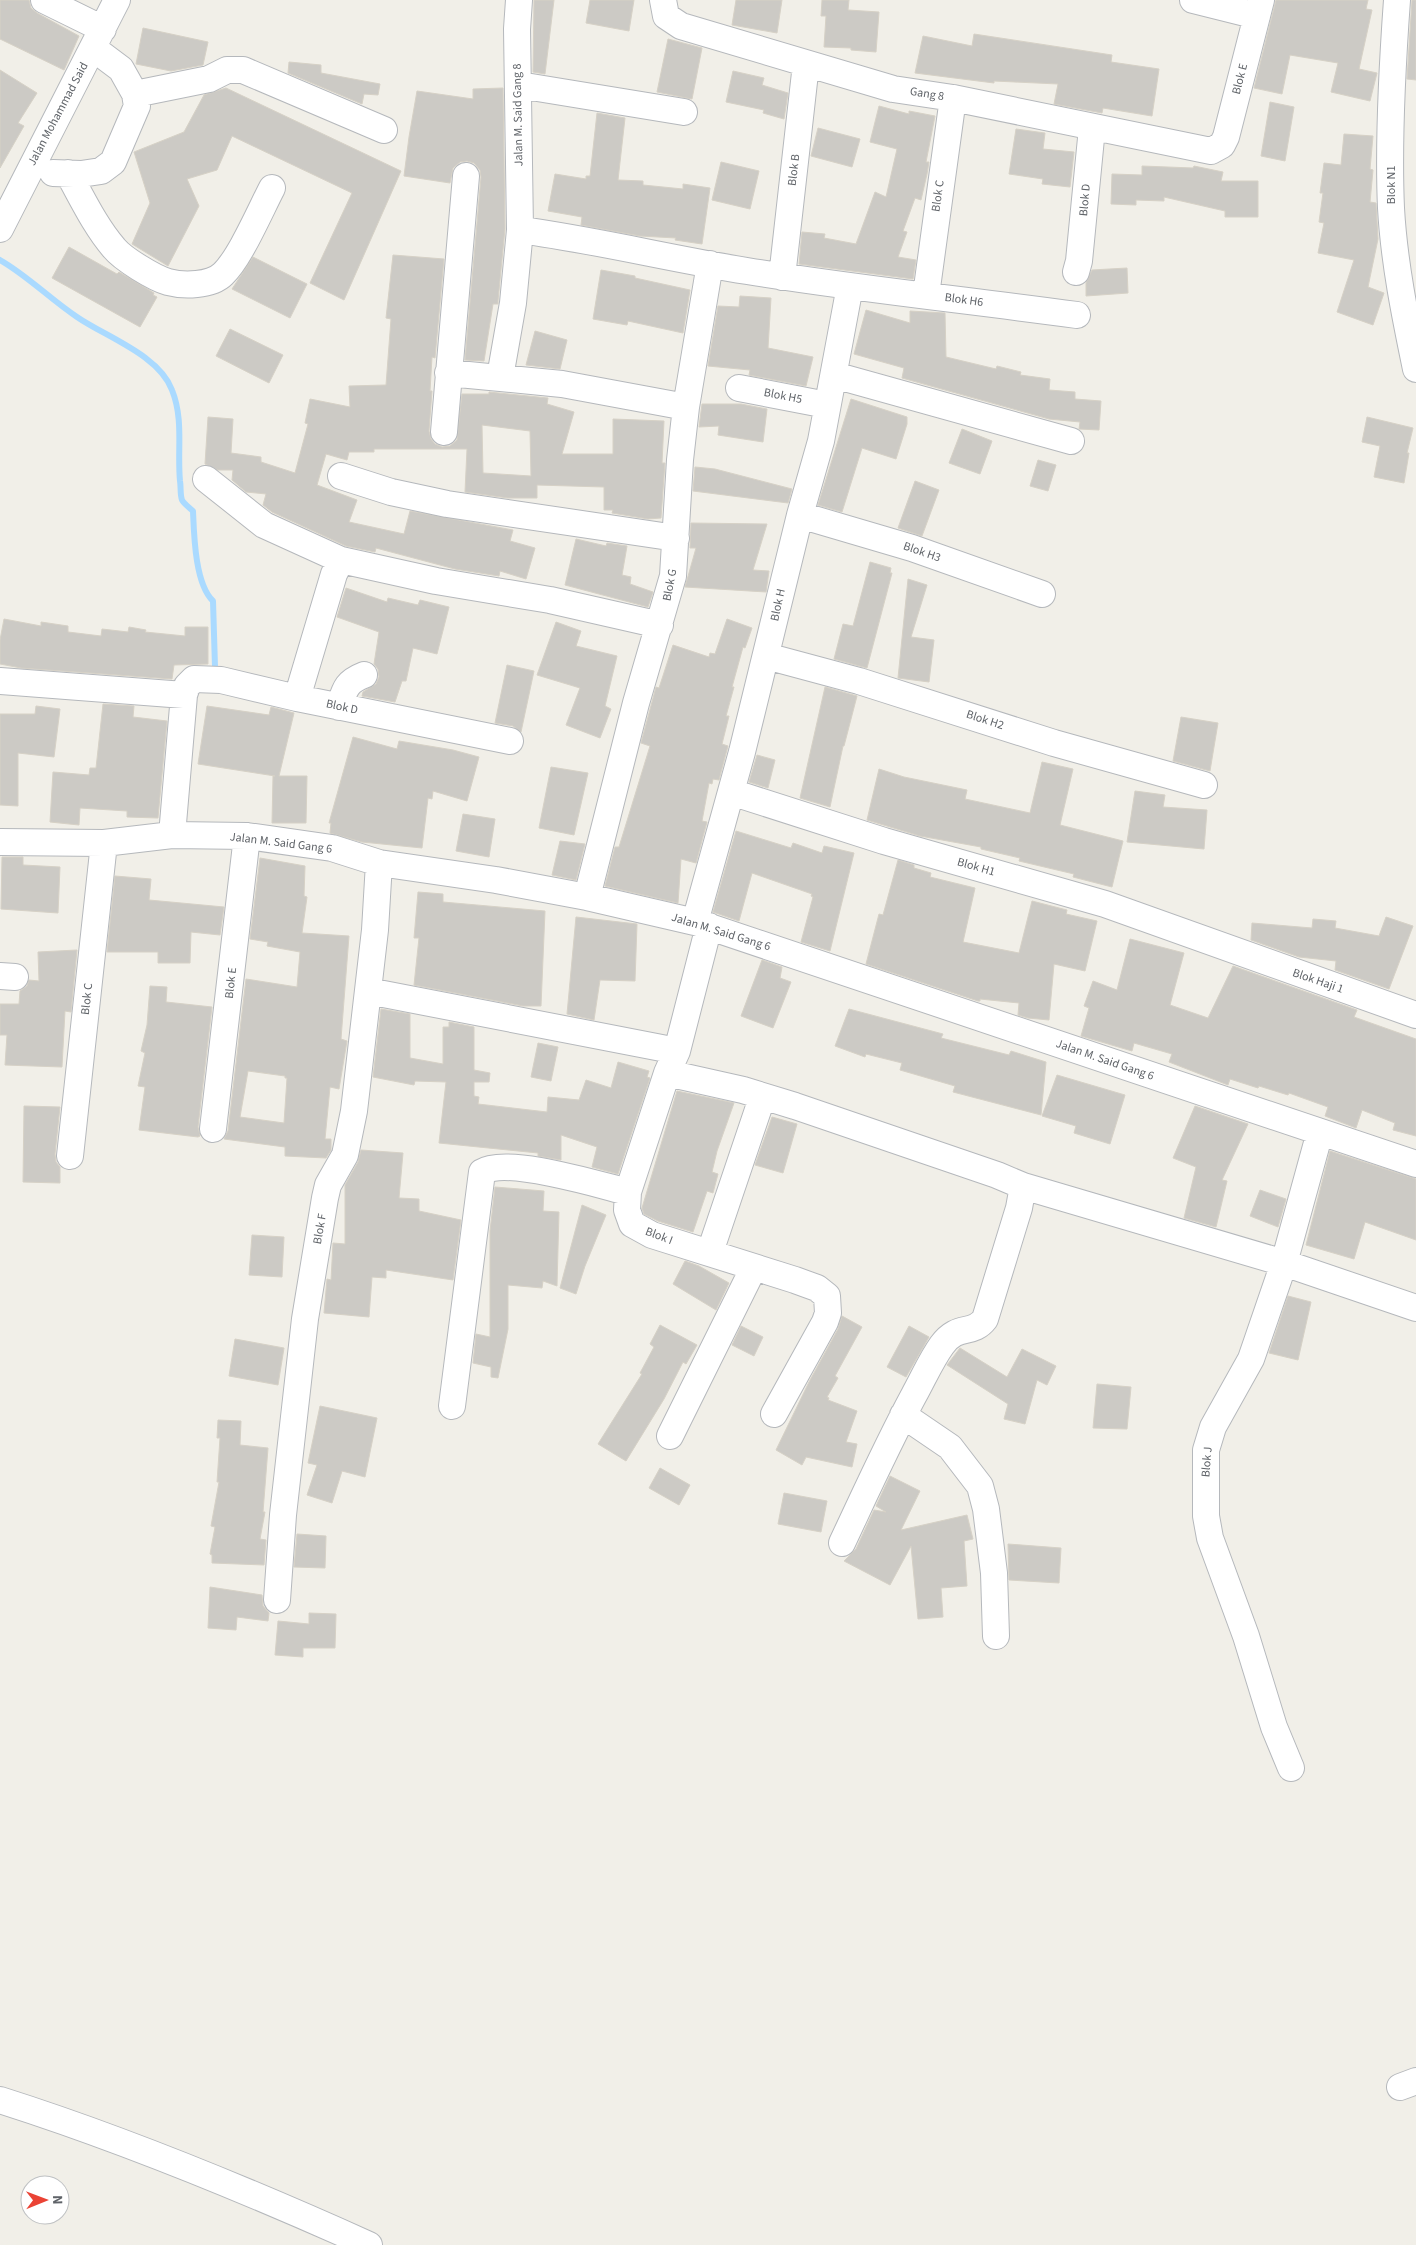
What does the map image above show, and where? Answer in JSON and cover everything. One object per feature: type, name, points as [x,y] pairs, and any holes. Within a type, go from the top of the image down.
[{"type":"street","points":[[28,172],[68,173],[101,171],[113,162],[137,106],[134,94],[121,69],[98,38],[44,0]]},
{"type":"street","name":"Jalan Mohammad Said","points":[[1,227],[117,0]]},
{"type":"street","name":"Jalan M. Said Gang 8","points":[[500,377],[513,303],[520,230],[517,29],[519,0]]},
{"type":"street","name":"Gang 8","points":[[662,0],[666,16],[681,26],[893,89],[954,98],[1092,128],[1211,151]]},
{"type":"street","points":[[1193,0],[1259,8]]},
{"type":"street","name":"Blok N1","points":[[1397,0],[1391,92],[1391,209],[1402,303],[1416,369]]},
{"type":"street","name":"Blok E","points":[[1211,151],[1222,145],[1226,137],[1259,8]]},
{"type":"street","name":"Blok B","points":[[782,276],[806,64]]},
{"type":"street","points":[[134,94],[209,79],[227,70],[243,70],[384,130]]},
{"type":"street","points":[[519,84],[684,112]]},
{"type":"street","name":"Blok C","points":[[926,295],[954,98]]},
{"type":"street","name":"Blok D","points":[[1076,272],[1079,261],[1092,128]]},
{"type":"street","points":[[68,173],[114,249],[132,262],[168,282],[189,285],[208,282],[222,276],[234,259],[272,188]]},
{"type":"street","points":[[444,432],[466,176]]},
{"type":"street","name":"Blok H6","points":[[520,230],[558,235],[782,276],[1078,315]]},
{"type":"street","name":"Blok G","points":[[587,897],[636,703],[673,576],[680,460],[686,407],[710,264]]},
{"type":"street","name":"Blok H","points":[[702,924],[731,792],[820,441],[850,286]]},
{"type":"street","points":[[448,373],[562,384],[686,407]]},
{"type":"street","points":[[834,375],[1071,441]]},
{"type":"street","name":"Blok H5","points":[[739,388],[827,405]]},
{"type":"street","points":[[341,476],[391,492],[447,504],[676,538]]},
{"type":"street","points":[[206,479],[264,525],[341,560],[436,581],[550,600],[660,625]]},
{"type":"street","name":"Blok H3","points":[[800,515],[912,548],[1042,594]]},
{"type":"street","points":[[297,698],[333,580],[341,560]]},
{"type":"street","name":"Blok H2","points":[[766,656],[860,681],[1054,742],[1204,784]]},
{"type":"street","points":[[340,707],[346,686],[364,675]]},
{"type":"street","name":"Blok D","points":[[0,681],[189,687],[221,680],[297,698],[510,741]]},
{"type":"street","points":[[172,835],[189,687]]},
{"type":"street","name":"Blok H1","points":[[731,792],[884,841],[1105,904],[1207,939],[1220,946]]},
{"type":"street","name":"Jalan M. Said Gang 6","points":[[0,842],[104,843],[172,835],[247,836],[332,848],[379,863],[496,880],[587,897],[702,924],[1163,1081],[1416,1164]]},
{"type":"street","name":"Blok E","points":[[213,1129],[247,836]]},
{"type":"street","name":"Blok C","points":[[70,1156],[104,843]]},
{"type":"street","name":"Blok F","points":[[277,1600],[283,1515],[305,1320],[328,1185],[345,1155],[349,1138],[368,992],[379,863]]},
{"type":"street","name":"Blok I","points":[[702,924],[672,1062],[628,1192],[626,1210],[632,1224],[652,1235],[710,1252],[823,1292],[828,1303],[824,1322],[774,1414]]},
{"type":"street","name":"Blok Haji 1","points":[[1220,946],[1416,1015]]},
{"type":"street","points":[[368,992],[672,1062],[762,1098],[795,1106],[997,1175],[1023,1186],[1284,1263],[1416,1308]]},
{"type":"street","points":[[710,1252],[762,1098]]},
{"type":"street","name":"Blok J","points":[[1291,1768],[1274,1727],[1246,1636],[1210,1538],[1206,1516],[1206,1450],[1213,1427],[1251,1359],[1284,1263],[1320,1132]]},
{"type":"street","points":[[452,1406],[482,1172],[489,1167],[538,1171],[628,1192]]},
{"type":"street","points":[[842,1544],[903,1415],[933,1359],[949,1336],[959,1330],[972,1329],[986,1319],[1019,1208],[1023,1186]]},
{"type":"street","points":[[670,1436],[754,1267]]},
{"type":"street","points":[[903,1415],[950,1447],[980,1486],[986,1509],[994,1573],[996,1636]]},
{"type":"street","points":[[0,2100],[83,2127],[278,2204],[369,2245]]},
{"type":"building","points":[[0,0],[29,0],[31,8],[37,13],[79,36],[64,70],[0,39]]},
{"type":"building","points":[[534,0],[554,0],[545,74],[533,72]]},
{"type":"building","points":[[590,0],[634,0],[629,31],[586,23]]},
{"type":"building","points":[[736,0],[782,0],[777,33],[732,25]]},
{"type":"building","points":[[822,0],[849,0],[848,10],[879,12],[876,52],[851,50],[851,48],[824,47],[826,16],[821,16]]},
{"type":"building","points":[[1276,0],[1368,0],[1366,9],[1372,10],[1359,69],[1377,73],[1370,101],[1331,92],[1338,63],[1290,55],[1282,94],[1254,88]]},
{"type":"building","points":[[1412,0],[1416,0],[1416,80],[1407,79]]},
{"type":"building","points":[[143,28],[208,42],[203,65],[171,71],[136,64]]},
{"type":"building","points":[[974,34],[1112,55],[1111,62],[1159,69],[1152,116],[1103,108],[1102,113],[1054,104],[1058,84],[994,81],[994,83],[915,73],[923,36],[972,46]]},
{"type":"building","points":[[668,39],[702,48],[692,99],[657,92]]},
{"type":"building","points":[[289,62],[321,65],[321,73],[380,84],[378,95],[364,94],[362,104],[288,73]]},
{"type":"building","points":[[0,70],[37,93],[18,123],[24,126],[0,168]]},
{"type":"building","points":[[733,71],[764,78],[762,85],[788,93],[784,119],[763,113],[764,110],[726,102]]},
{"type":"building","points":[[226,88],[401,171],[344,300],[310,283],[352,193],[232,136],[217,170],[187,179],[199,206],[168,266],[132,244],[150,203],[134,152],[184,132],[204,95]]},
{"type":"building","points":[[503,88],[505,229],[498,304],[493,304],[484,361],[465,360],[481,177],[480,170],[474,163],[460,162],[453,168],[450,183],[404,176],[409,137],[417,91],[473,99],[473,89]]},
{"type":"building","points":[[1270,102],[1294,107],[1285,161],[1261,156]]},
{"type":"building","points":[[879,106],[909,114],[909,111],[935,116],[926,162],[929,162],[927,174],[921,200],[915,198],[903,231],[907,232],[898,257],[916,260],[913,279],[799,264],[802,232],[825,234],[824,238],[856,244],[875,192],[886,197],[897,149],[870,142]]},
{"type":"building","points":[[597,113],[625,118],[618,180],[643,181],[643,185],[683,189],[683,184],[710,188],[702,244],[675,240],[676,238],[640,236],[581,225],[582,217],[548,211],[555,174],[586,179],[586,176],[590,176]]},
{"type":"building","points":[[818,128],[860,139],[852,167],[811,156]]},
{"type":"building","points":[[1016,129],[1045,133],[1043,149],[1074,152],[1070,187],[1042,184],[1043,179],[1009,174]]},
{"type":"building","points":[[1344,134],[1373,136],[1370,169],[1373,170],[1370,202],[1376,203],[1378,239],[1368,287],[1384,293],[1373,325],[1337,312],[1354,260],[1318,253],[1324,223],[1319,222],[1323,193],[1320,193],[1324,163],[1341,165]]},
{"type":"building","points":[[721,162],[759,171],[750,209],[712,200]]},
{"type":"building","points":[[1142,166],[1193,168],[1194,166],[1223,172],[1221,181],[1258,181],[1258,217],[1225,217],[1225,211],[1164,197],[1164,201],[1136,200],[1136,205],[1111,204],[1112,174],[1142,175]]},
{"type":"building","points":[[69,247],[117,274],[119,272],[154,293],[153,295],[157,297],[140,327],[52,278]]},
{"type":"building","points":[[393,255],[444,259],[435,358],[432,357],[430,391],[432,391],[429,431],[431,439],[435,444],[442,447],[450,446],[457,440],[462,394],[489,394],[489,392],[548,398],[547,404],[574,412],[562,454],[613,454],[613,419],[664,421],[662,463],[665,463],[661,518],[648,519],[612,513],[613,510],[604,510],[604,487],[537,485],[537,498],[508,498],[465,492],[467,449],[374,449],[374,452],[349,452],[347,460],[326,454],[317,485],[357,500],[349,522],[404,534],[410,511],[513,530],[510,541],[535,548],[526,579],[500,571],[499,576],[455,569],[376,548],[375,552],[346,546],[272,512],[263,505],[266,494],[246,492],[232,480],[233,470],[218,470],[205,464],[208,417],[233,419],[231,453],[261,457],[261,462],[295,473],[308,424],[305,423],[310,399],[350,407],[349,386],[386,385],[391,319],[386,318]],"holes":[[[482,425],[530,431],[531,476],[483,473]]]},
{"type":"building","points":[[253,257],[307,284],[290,318],[232,289]]},
{"type":"building","points":[[1127,268],[1128,293],[1086,296],[1086,283],[1092,270]]},
{"type":"building","points":[[601,270],[635,276],[635,278],[690,290],[683,333],[628,321],[627,325],[593,319]]},
{"type":"building","points":[[740,296],[771,298],[768,348],[813,357],[806,386],[749,375],[750,370],[708,366],[718,306],[739,307]]},
{"type":"building","points":[[866,310],[910,323],[910,311],[945,313],[946,357],[996,369],[997,366],[1021,372],[1020,375],[1050,379],[1049,390],[1075,392],[1075,399],[1101,401],[1099,430],[1079,429],[1080,422],[1049,419],[902,378],[904,368],[854,354]]},
{"type":"building","points":[[230,329],[283,355],[269,383],[216,356]]},
{"type":"building","points":[[535,331],[567,340],[560,369],[526,365]]},
{"type":"building","points":[[851,399],[907,417],[907,424],[896,459],[862,448],[842,512],[818,505]]},
{"type":"building","points":[[702,404],[741,404],[767,409],[763,442],[718,435],[719,426],[699,427]]},
{"type":"building","points":[[1367,417],[1413,428],[1407,453],[1409,453],[1404,483],[1374,477],[1380,446],[1362,442]]},
{"type":"building","points":[[962,429],[992,441],[980,474],[949,463]]},
{"type":"building","points":[[1038,460],[1056,465],[1048,491],[1030,486]]},
{"type":"building","points":[[695,467],[715,469],[792,489],[788,503],[693,491]]},
{"type":"building","points":[[915,481],[939,490],[922,536],[898,528]]},
{"type":"building","points":[[691,523],[767,524],[753,570],[769,571],[766,592],[685,587],[696,548],[690,548]]},
{"type":"building","points":[[576,539],[606,546],[607,543],[627,546],[622,575],[631,577],[630,584],[653,592],[648,607],[565,585]]},
{"type":"building","points":[[870,562],[891,568],[890,573],[892,573],[867,668],[834,659],[843,624],[853,626]]},
{"type":"building","points":[[908,579],[927,585],[911,637],[934,640],[929,682],[898,678]]},
{"type":"building","points":[[346,588],[387,602],[388,598],[418,605],[420,600],[449,607],[437,654],[413,648],[406,681],[402,681],[395,702],[362,696],[363,692],[376,684],[379,677],[378,669],[374,664],[379,632],[337,617]]},
{"type":"building","points":[[4,619],[41,626],[41,622],[68,626],[68,632],[101,636],[102,629],[128,632],[129,627],[146,630],[145,632],[185,636],[185,627],[208,627],[208,664],[174,665],[172,679],[21,668],[0,664],[0,640]]},
{"type":"building","points":[[727,619],[752,628],[745,648],[743,647],[732,687],[734,687],[726,716],[729,716],[722,744],[728,746],[719,780],[713,779],[712,784],[709,783],[702,821],[707,822],[696,863],[681,859],[678,903],[605,886],[615,847],[619,847],[650,746],[641,743],[656,687],[659,688],[673,645],[709,657],[710,653],[715,654]]},
{"type":"building","points":[[556,622],[581,631],[576,646],[617,656],[605,706],[611,709],[600,738],[566,725],[580,688],[537,675]]},
{"type":"building","points":[[507,665],[534,671],[521,732],[513,726],[495,723]]},
{"type":"building","points":[[825,687],[857,696],[843,746],[830,807],[800,798]]},
{"type":"building","points":[[103,704],[134,706],[133,717],[167,721],[158,818],[127,817],[127,811],[80,808],[79,825],[50,822],[53,772],[89,775],[90,768],[96,768]]},
{"type":"building","points":[[36,706],[60,709],[54,757],[18,753],[18,806],[0,805],[0,714],[35,714]]},
{"type":"building","points":[[207,706],[269,715],[271,707],[294,713],[279,776],[307,776],[306,823],[272,823],[273,776],[275,776],[198,764]]},
{"type":"building","points":[[1181,717],[1218,723],[1210,771],[1173,761]]},
{"type":"building","points":[[353,737],[397,749],[399,741],[453,750],[479,757],[467,801],[433,791],[432,799],[428,798],[422,848],[362,842],[330,833],[331,823],[329,823]]},
{"type":"building","points":[[757,755],[775,760],[768,788],[749,782]]},
{"type":"building","points":[[1042,762],[1073,769],[1060,825],[1123,841],[1112,887],[1073,877],[1074,874],[1019,861],[1020,858],[981,849],[981,847],[920,836],[867,820],[879,769],[904,777],[967,790],[965,799],[1030,813]]},
{"type":"building","points":[[551,767],[588,773],[574,835],[539,828]]},
{"type":"building","points":[[1135,791],[1165,795],[1163,807],[1207,810],[1204,849],[1127,842]]},
{"type":"building","points":[[463,814],[495,819],[489,857],[456,851]]},
{"type":"building","points":[[736,831],[791,848],[793,843],[822,853],[824,846],[854,853],[830,951],[801,942],[813,897],[811,896],[812,894],[752,873],[739,921],[713,912]]},
{"type":"building","points":[[560,841],[585,844],[576,880],[552,875]]},
{"type":"building","points":[[2,857],[23,857],[23,865],[60,867],[58,913],[1,909]]},
{"type":"building","points":[[260,858],[305,866],[304,896],[307,897],[302,933],[349,936],[341,1039],[347,1041],[339,1089],[330,1087],[325,1139],[331,1139],[331,1150],[326,1158],[285,1156],[285,1147],[224,1139],[228,1131],[246,979],[297,987],[300,952],[267,946],[268,942],[250,939]],"holes":[[[248,1071],[285,1076],[287,1078],[284,1123],[240,1117]]]},
{"type":"building","points":[[898,860],[914,865],[914,868],[931,873],[930,877],[975,888],[963,942],[1019,953],[1032,901],[1067,910],[1066,914],[1097,921],[1085,971],[1054,964],[1049,1020],[1018,1015],[1019,1003],[980,999],[978,1001],[866,964],[879,914],[883,915]]},
{"type":"building","points":[[115,876],[151,879],[149,900],[224,907],[220,935],[191,932],[190,963],[158,963],[158,952],[107,952]]},
{"type":"building","points":[[418,892],[443,894],[443,902],[545,911],[541,1006],[523,1006],[414,985],[419,938],[414,938]]},
{"type":"building","points":[[576,917],[637,924],[635,981],[600,980],[594,1020],[567,1014]]},
{"type":"building","points":[[1386,917],[1413,926],[1389,989],[1335,970],[1336,961],[1299,957],[1251,940],[1252,923],[1312,928],[1313,919],[1336,921],[1335,928],[1379,936]]},
{"type":"building","points":[[1130,939],[1184,953],[1170,1005],[1208,1018],[1233,966],[1357,1010],[1354,1017],[1416,1039],[1416,1136],[1393,1130],[1395,1123],[1362,1110],[1356,1128],[1325,1116],[1328,1107],[1289,1093],[1288,1095],[1259,1086],[1258,1088],[1230,1079],[1228,1085],[1169,1062],[1172,1054],[1134,1043],[1132,1051],[1081,1036],[1089,1008],[1084,1006],[1093,981],[1117,990]]},
{"type":"building","points":[[77,950],[71,1012],[65,1011],[62,1067],[5,1065],[7,1035],[0,1035],[0,1004],[19,1004],[20,991],[27,986],[29,980],[39,981],[38,952]]},
{"type":"building","points":[[762,960],[782,967],[780,978],[791,982],[773,1028],[741,1016]]},
{"type":"building","points":[[150,986],[167,987],[166,1002],[212,1007],[198,1127],[200,1136],[198,1137],[139,1130],[145,1087],[138,1086],[145,1053],[141,1051],[147,1025]]},
{"type":"building","points":[[381,1009],[410,1014],[410,1058],[443,1064],[443,1027],[449,1027],[449,1022],[474,1027],[474,1070],[490,1073],[489,1082],[474,1082],[474,1096],[479,1097],[478,1104],[547,1112],[548,1097],[579,1100],[586,1080],[611,1088],[618,1062],[649,1071],[647,1077],[650,1078],[618,1174],[592,1167],[597,1147],[561,1135],[561,1160],[538,1156],[538,1153],[439,1143],[446,1082],[415,1081],[414,1085],[373,1077]]},
{"type":"building","points":[[849,1009],[943,1034],[941,1038],[1009,1055],[1011,1051],[1046,1062],[1041,1115],[953,1092],[955,1086],[900,1070],[902,1063],[866,1054],[865,1057],[835,1046]]},
{"type":"building","points":[[538,1043],[558,1047],[551,1081],[531,1077]]},
{"type":"building","points":[[1057,1075],[1125,1095],[1110,1144],[1074,1133],[1076,1126],[1042,1116]]},
{"type":"building","points":[[677,1091],[734,1103],[717,1151],[712,1172],[718,1174],[713,1193],[707,1191],[693,1232],[658,1221],[644,1214],[642,1208]]},
{"type":"building","points":[[24,1106],[60,1107],[55,1154],[56,1162],[60,1167],[60,1183],[23,1182]]},
{"type":"building","points":[[1195,1106],[1248,1124],[1222,1180],[1227,1181],[1216,1227],[1184,1218],[1196,1167],[1173,1158]]},
{"type":"building","points":[[772,1117],[797,1124],[783,1173],[755,1165]]},
{"type":"building","points":[[361,1150],[403,1153],[399,1198],[419,1199],[419,1211],[461,1220],[453,1280],[386,1270],[386,1278],[372,1277],[369,1317],[324,1313],[327,1279],[331,1280],[333,1243],[345,1244],[345,1185],[358,1162]]},
{"type":"building","points":[[1330,1151],[1416,1179],[1416,1240],[1365,1222],[1354,1259],[1306,1245]]},
{"type":"building","points":[[495,1187],[544,1191],[543,1211],[559,1212],[557,1286],[543,1281],[542,1288],[508,1285],[508,1329],[498,1378],[491,1377],[491,1367],[473,1363],[476,1334],[490,1337],[490,1231]]},
{"type":"building","points":[[1260,1190],[1286,1199],[1278,1227],[1250,1216]]},
{"type":"building","points":[[582,1205],[606,1215],[585,1266],[576,1294],[560,1288]]},
{"type":"building","points":[[252,1235],[284,1237],[282,1277],[249,1275]]},
{"type":"building","points":[[685,1261],[699,1266],[729,1283],[716,1310],[673,1284]]},
{"type":"building","points":[[1288,1296],[1311,1302],[1298,1360],[1269,1353]]},
{"type":"building","points":[[842,1316],[862,1327],[835,1376],[838,1378],[827,1397],[829,1398],[828,1400],[857,1411],[846,1442],[857,1444],[852,1467],[806,1457],[802,1465],[776,1450],[809,1382],[838,1329]]},
{"type":"building","points":[[660,1325],[697,1345],[686,1364],[683,1362],[664,1399],[626,1461],[598,1444],[642,1374],[640,1373],[654,1347],[650,1344]]},
{"type":"building","points":[[741,1326],[763,1337],[754,1356],[732,1345]]},
{"type":"building","points":[[909,1326],[929,1337],[906,1377],[887,1367]]},
{"type":"building","points":[[235,1339],[284,1348],[278,1385],[229,1376]]},
{"type":"building","points":[[960,1348],[1007,1377],[1022,1349],[1056,1366],[1047,1385],[1037,1380],[1025,1424],[1004,1419],[1008,1404],[947,1365]]},
{"type":"building","points":[[1097,1384],[1131,1387],[1127,1429],[1093,1428]]},
{"type":"building","points":[[320,1406],[377,1418],[365,1477],[342,1471],[332,1503],[307,1495],[317,1465],[308,1463]]},
{"type":"building","points":[[218,1420],[241,1421],[240,1445],[268,1448],[263,1512],[265,1512],[260,1539],[266,1540],[264,1565],[212,1563],[212,1555],[210,1554],[215,1527],[211,1526],[219,1482],[217,1482],[220,1438],[217,1438]]},
{"type":"building","points":[[660,1468],[690,1485],[679,1505],[649,1488]]},
{"type":"building","points":[[890,1476],[920,1491],[901,1530],[967,1515],[973,1539],[964,1541],[967,1586],[941,1588],[943,1617],[918,1619],[911,1546],[890,1585],[844,1561],[856,1549],[874,1510],[886,1512],[876,1506]]},
{"type":"building","points":[[784,1493],[827,1501],[821,1532],[778,1524]]},
{"type":"building","points":[[297,1534],[326,1536],[325,1568],[294,1567]]},
{"type":"building","points":[[1008,1544],[1061,1548],[1059,1583],[1009,1580]]},
{"type":"building","points":[[210,1587],[262,1595],[263,1606],[269,1613],[268,1621],[237,1617],[236,1630],[208,1628]]},
{"type":"building","points":[[309,1613],[336,1614],[335,1648],[303,1648],[303,1657],[275,1655],[278,1621],[309,1624]]},
{"type":"waterway","points":[[0,260],[77,317],[144,357],[156,367],[172,390],[176,401],[179,424],[181,498],[193,511],[199,571],[202,583],[213,601],[215,667],[213,672]]}]
